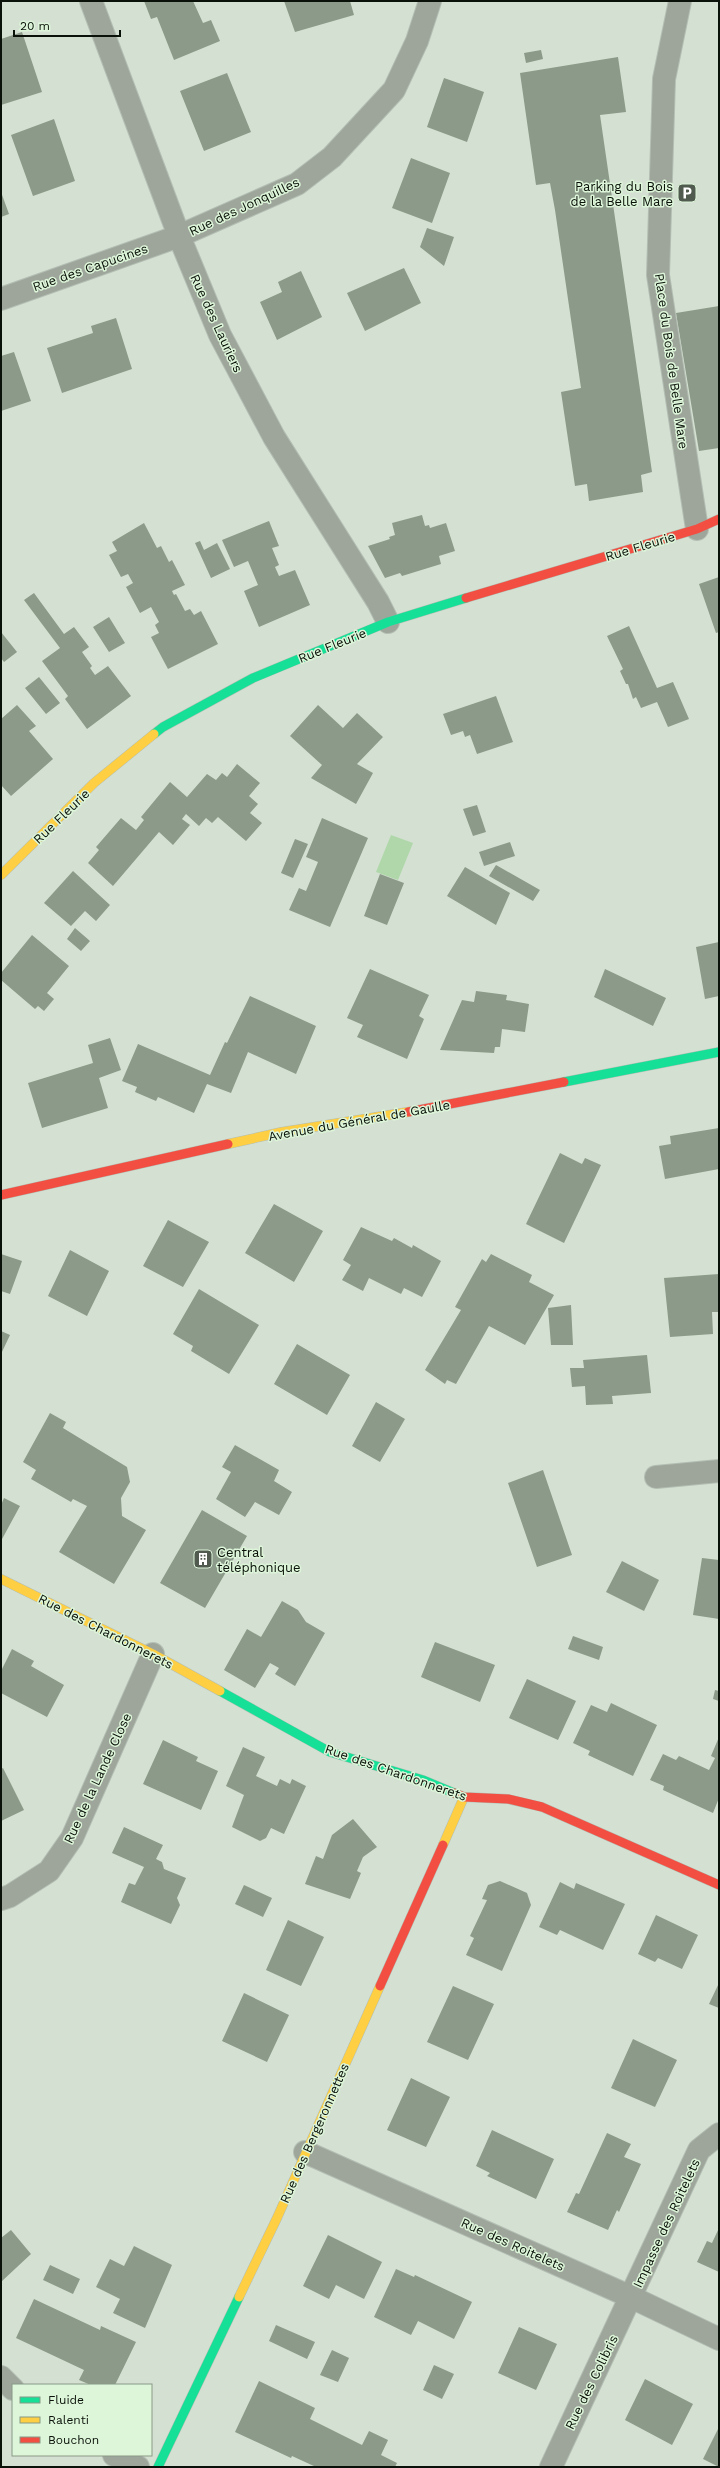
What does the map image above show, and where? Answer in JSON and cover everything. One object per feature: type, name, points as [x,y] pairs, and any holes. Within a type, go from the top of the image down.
[{"type":"street","name":"Rue des Lauriers","points":[[91,1],[179,236],[220,336],[274,437],[378,602],[388,622]]},
{"type":"street","name":"Rue des Jonquilles","points":[[179,236],[297,184],[332,156],[394,90],[417,41],[430,1]]},
{"type":"street","name":"Place du Bois de Belle Mare","points":[[680,1],[664,79],[658,275],[697,529]]},
{"type":"street","name":"Rue des Capucines","points":[[1,298],[179,236]]},
{"type":"street","name":"Rue Fleurie","points":[[1,875],[94,783],[163,727],[253,678],[388,622],[697,529],[719,519]]},
{"type":"street","name":"Avenue du Général de Gaulle","points":[[1,1195],[282,1132],[438,1107],[719,1052]]},
{"type":"street","points":[[656,1477],[719,1471]]},
{"type":"street","name":"Rue des Chardonnerets","points":[[1,1579],[153,1654],[330,1752],[423,1780],[464,1797],[508,1799],[542,1807],[719,1885]]},
{"type":"street","name":"Rue de la Lande Close","points":[[1,1899],[10,1896],[49,1871],[72,1838],[153,1654]]},
{"type":"street","name":"Rue des Bergeronnettes","points":[[158,2467],[277,2218],[305,2152],[445,1843],[464,1797]]},
{"type":"street","name":"Impasse des Roitelets","points":[[631,2297],[699,2150],[719,2134]]},
{"type":"street","name":"Rue des Roitelets","points":[[305,2152],[631,2297],[719,2339]]},
{"type":"street","name":"Rue des Colibris","points":[[551,2467],[631,2297]]},
{"type":"street","points":[[1,2377],[12,2388]]},
{"type":"street","points":[[116,2456],[138,2467]]},
{"type":"shaded area","points":[[391,835],[413,843],[398,880],[376,872]]},
{"type":"building","points":[[144,1],[193,1],[203,23],[211,20],[220,41],[174,60],[157,17],[151,19]]},
{"type":"building","points":[[284,1],[350,1],[354,15],[295,32]]},
{"type":"building","points":[[22,32],[42,92],[1,105],[1,39]]},
{"type":"building","points":[[541,50],[543,59],[526,63],[524,53]]},
{"type":"building","points":[[618,57],[626,112],[600,115],[652,472],[641,475],[643,492],[589,501],[587,484],[575,486],[561,392],[581,388],[555,210],[550,183],[536,185],[520,73]]},
{"type":"building","points":[[227,73],[251,132],[204,151],[180,91]]},
{"type":"building","points":[[444,78],[484,92],[467,142],[427,127]]},
{"type":"building","points":[[54,119],[75,181],[33,196],[11,135]]},
{"type":"building","points":[[411,158],[450,173],[432,223],[392,208]]},
{"type":"building","points":[[1,192],[9,214],[1,217]]},
{"type":"building","points":[[427,228],[454,237],[444,266],[420,247]]},
{"type":"building","points":[[404,268],[421,303],[365,331],[347,293]]},
{"type":"building","points":[[301,271],[322,317],[277,340],[260,302],[282,292],[278,282]]},
{"type":"building","points":[[719,306],[719,448],[699,451],[676,313]]},
{"type":"building","points":[[116,318],[132,369],[62,393],[47,348],[93,333],[91,326]]},
{"type":"building","points":[[14,352],[31,401],[1,411],[1,356]]},
{"type":"building","points":[[422,515],[425,526],[429,525],[430,528],[446,523],[455,551],[439,556],[441,564],[402,576],[400,573],[385,578],[368,546],[390,539],[389,537],[395,535],[392,523]]},
{"type":"building","points":[[269,521],[279,546],[272,548],[279,565],[275,567],[279,576],[295,570],[310,605],[259,627],[244,591],[258,585],[248,561],[234,567],[222,540]]},
{"type":"building","points":[[144,523],[157,548],[161,546],[169,562],[172,560],[185,585],[172,591],[174,595],[176,594],[185,611],[190,609],[194,615],[201,611],[218,644],[168,669],[151,637],[159,633],[155,625],[159,622],[151,607],[140,613],[126,587],[133,583],[128,574],[121,577],[109,555],[117,551],[112,542]]},
{"type":"building","points":[[200,541],[204,550],[217,543],[230,569],[211,578],[195,543]]},
{"type":"building","points":[[719,577],[719,632],[716,633],[699,584]]},
{"type":"building","points":[[34,593],[64,634],[74,627],[89,647],[82,652],[92,666],[90,668],[95,675],[108,666],[131,696],[87,729],[65,699],[68,696],[42,661],[60,648],[24,600]]},
{"type":"building","points":[[109,617],[125,643],[109,652],[93,627]]},
{"type":"building","points":[[629,626],[657,688],[673,682],[689,719],[668,727],[657,702],[641,708],[636,697],[633,699],[628,684],[626,684],[620,671],[623,669],[607,636]]},
{"type":"building","points":[[1,632],[17,652],[4,662],[1,658]]},
{"type":"building","points":[[39,677],[60,703],[46,714],[25,688]]},
{"type":"building","points":[[496,696],[513,742],[477,754],[470,735],[465,737],[463,731],[451,735],[443,714]]},
{"type":"building","points":[[17,705],[36,726],[29,731],[53,759],[11,796],[1,785],[1,719]]},
{"type":"building","points":[[318,705],[343,728],[357,713],[383,737],[357,764],[373,773],[356,804],[311,778],[322,765],[290,736]]},
{"type":"building","points":[[237,764],[260,783],[249,796],[258,804],[250,813],[262,823],[246,841],[218,817],[212,823],[206,818],[199,826],[186,814],[182,819],[190,825],[173,845],[159,832],[113,886],[88,863],[99,850],[96,847],[121,818],[136,830],[144,820],[141,817],[170,782],[187,797],[207,774],[216,780],[222,773],[227,777]]},
{"type":"building","points":[[477,805],[486,832],[473,836],[463,809]]},
{"type":"building","points":[[322,818],[368,838],[330,927],[289,910],[299,888],[306,891],[318,862],[306,857]]},
{"type":"building","points":[[295,839],[308,844],[293,878],[281,873]]},
{"type":"building","points":[[510,842],[515,856],[484,866],[479,852]]},
{"type":"building","points":[[496,865],[540,890],[533,901],[489,876]]},
{"type":"building","points":[[465,867],[510,893],[496,925],[447,896]]},
{"type":"building","points":[[73,871],[110,905],[96,921],[85,911],[71,926],[44,903]]},
{"type":"building","points":[[380,874],[404,883],[387,925],[364,916]]},
{"type":"building","points":[[75,928],[90,941],[81,951],[67,939]]},
{"type":"building","points":[[32,935],[69,966],[47,993],[54,999],[44,1011],[38,1006],[35,1009],[1,980],[1,973]]},
{"type":"building","points":[[719,942],[719,996],[705,999],[696,947]]},
{"type":"building","points":[[370,969],[429,995],[419,1016],[424,1019],[407,1059],[357,1037],[363,1025],[347,1018]]},
{"type":"building","points":[[605,969],[666,998],[653,1026],[594,997]]},
{"type":"building","points":[[476,991],[507,995],[506,1000],[529,1004],[525,1032],[502,1029],[500,1047],[495,1047],[494,1053],[440,1050],[462,1000],[474,1002]]},
{"type":"building","points":[[250,996],[316,1026],[296,1074],[248,1052],[231,1093],[207,1084],[194,1113],[158,1097],[156,1101],[135,1092],[137,1087],[122,1081],[138,1044],[210,1075],[225,1042],[227,1043]]},
{"type":"building","points":[[110,1038],[121,1070],[99,1078],[108,1108],[42,1128],[28,1083],[93,1063],[88,1045]]},
{"type":"building","points":[[719,1128],[719,1169],[665,1179],[659,1146],[671,1144],[670,1136]]},
{"type":"building","points":[[560,1153],[582,1164],[585,1158],[601,1165],[564,1243],[526,1224]]},
{"type":"building","points":[[274,1204],[323,1231],[294,1282],[245,1253]]},
{"type":"building","points":[[168,1220],[209,1242],[183,1287],[143,1266]]},
{"type":"building","points":[[361,1227],[392,1241],[394,1238],[412,1248],[413,1245],[441,1261],[422,1297],[404,1288],[401,1294],[369,1278],[363,1291],[342,1280],[351,1265],[343,1260]]},
{"type":"building","points":[[70,1250],[109,1271],[87,1316],[48,1296]]},
{"type":"building","points":[[1,1254],[22,1261],[10,1294],[1,1291]]},
{"type":"building","points":[[491,1254],[532,1275],[529,1282],[554,1295],[525,1345],[489,1326],[456,1384],[447,1380],[445,1384],[425,1370],[461,1310],[455,1307],[482,1259],[486,1262]]},
{"type":"building","points":[[719,1274],[719,1312],[712,1312],[713,1334],[670,1337],[664,1278]]},
{"type":"building","points":[[199,1289],[259,1325],[229,1374],[191,1351],[193,1346],[173,1334]]},
{"type":"building","points":[[571,1305],[573,1345],[551,1345],[548,1308]]},
{"type":"building","points":[[1,1331],[10,1335],[1,1354]]},
{"type":"building","points":[[297,1344],[350,1375],[327,1415],[274,1384]]},
{"type":"building","points":[[647,1355],[651,1393],[612,1396],[613,1404],[586,1405],[585,1386],[572,1387],[570,1368],[584,1368],[583,1360]]},
{"type":"building","points":[[376,1402],[405,1419],[380,1462],[352,1446]]},
{"type":"building","points":[[50,1413],[66,1422],[63,1428],[127,1467],[130,1482],[121,1498],[122,1516],[146,1530],[114,1584],[59,1552],[87,1506],[73,1499],[71,1502],[31,1479],[36,1470],[23,1462]]},
{"type":"building","points":[[235,1445],[279,1470],[274,1481],[292,1492],[279,1515],[255,1502],[245,1517],[216,1499],[231,1472],[222,1467]]},
{"type":"building","points":[[543,1470],[572,1555],[537,1567],[508,1483]]},
{"type":"building","points":[[4,1498],[20,1506],[1,1541],[1,1505]]},
{"type":"building","name":"Central téléphonique","points":[[202,1510],[247,1536],[205,1608],[160,1583]]},
{"type":"building","points":[[702,1558],[719,1560],[719,1619],[693,1615]]},
{"type":"building","points":[[622,1561],[659,1580],[644,1611],[606,1592]]},
{"type":"building","points":[[282,1601],[298,1610],[306,1622],[325,1633],[295,1686],[275,1674],[279,1668],[270,1663],[255,1688],[224,1670],[247,1629],[261,1637]]},
{"type":"building","points":[[573,1636],[603,1647],[599,1660],[568,1649]]},
{"type":"building","points":[[435,1642],[495,1665],[480,1702],[421,1677]]},
{"type":"building","points":[[12,1649],[34,1661],[31,1666],[64,1685],[47,1717],[1,1693],[1,1671]]},
{"type":"building","points":[[527,1679],[576,1701],[558,1740],[509,1718]]},
{"type":"building","points":[[715,1690],[719,1691],[719,1701],[713,1699]]},
{"type":"building","points":[[611,1703],[657,1725],[633,1776],[588,1755],[590,1751],[573,1743],[591,1705],[607,1712]]},
{"type":"building","points":[[719,1737],[719,1798],[713,1813],[663,1790],[664,1786],[650,1780],[663,1754],[676,1760],[679,1756],[709,1770],[715,1758],[711,1756]]},
{"type":"building","points":[[163,1740],[198,1757],[196,1761],[218,1771],[201,1810],[143,1784]]},
{"type":"building","points":[[243,1747],[265,1757],[256,1776],[277,1786],[280,1779],[290,1784],[292,1779],[306,1786],[284,1834],[271,1828],[266,1838],[260,1841],[232,1827],[244,1795],[226,1786]]},
{"type":"building","points":[[3,1768],[24,1810],[1,1821],[1,1769]]},
{"type":"building","points":[[353,1819],[377,1847],[363,1857],[357,1871],[361,1873],[350,1899],[305,1884],[316,1856],[323,1859],[332,1835]]},
{"type":"building","points":[[124,1827],[163,1845],[156,1859],[162,1862],[164,1869],[186,1878],[177,1898],[180,1905],[171,1924],[121,1902],[129,1883],[135,1885],[144,1867],[112,1853]]},
{"type":"building","points":[[500,1881],[527,1893],[531,1905],[502,1971],[466,1955],[474,1938],[470,1936],[487,1900],[482,1899],[488,1885]]},
{"type":"building","points":[[560,1882],[574,1889],[576,1883],[625,1904],[603,1950],[560,1930],[557,1935],[539,1927]]},
{"type":"building","points":[[244,1885],[272,1898],[263,1917],[235,1904]]},
{"type":"building","points":[[656,1915],[698,1935],[682,1969],[658,1958],[655,1962],[638,1954]]},
{"type":"building","points":[[288,1920],[324,1937],[301,1986],[266,1970]]},
{"type":"building","points":[[719,1983],[719,2008],[709,2004]]},
{"type":"building","points":[[453,1986],[494,2004],[468,2060],[427,2042]]},
{"type":"building","points":[[244,1993],[289,2015],[267,2062],[222,2041]]},
{"type":"building","points":[[633,2039],[677,2060],[655,2107],[611,2088]]},
{"type":"building","points":[[411,2078],[450,2097],[426,2147],[387,2130]]},
{"type":"building","points":[[492,2130],[554,2159],[536,2199],[487,2176],[490,2173],[476,2166]]},
{"type":"building","points":[[607,2133],[631,2144],[624,2157],[641,2164],[619,2212],[617,2210],[608,2230],[567,2212],[576,2193],[579,2194]]},
{"type":"building","points":[[719,2228],[719,2272],[697,2262],[707,2241],[712,2243]]},
{"type":"building","points":[[11,2230],[31,2254],[1,2282],[1,2238]]},
{"type":"building","points":[[328,2235],[382,2262],[364,2299],[336,2285],[329,2299],[303,2286]]},
{"type":"building","points":[[134,2246],[172,2265],[145,2328],[113,2313],[120,2299],[96,2287],[110,2259],[124,2266]]},
{"type":"building","points":[[50,2265],[80,2279],[73,2294],[43,2280]]},
{"type":"building","points":[[396,2269],[414,2277],[415,2275],[472,2302],[454,2339],[418,2321],[411,2335],[374,2317]]},
{"type":"building","points":[[34,2299],[100,2330],[101,2326],[136,2342],[115,2384],[89,2384],[79,2380],[84,2370],[16,2338]]},
{"type":"building","points":[[276,2325],[315,2342],[307,2359],[269,2341]]},
{"type":"building","points":[[519,2327],[557,2344],[536,2390],[498,2373]]},
{"type":"building","points":[[332,2350],[349,2358],[338,2382],[320,2375]]},
{"type":"building","points":[[434,2365],[454,2374],[442,2399],[423,2390]]},
{"type":"building","points":[[645,2379],[693,2404],[672,2445],[625,2420]]},
{"type":"building","points":[[259,2381],[315,2408],[310,2419],[362,2445],[369,2431],[388,2440],[381,2455],[397,2463],[395,2467],[316,2467],[292,2456],[291,2458],[235,2432]]},
{"type":"building","points":[[719,2427],[719,2467],[703,2459]]},
{"type":"traffic: fast","points":[[154,734],[163,727],[253,678],[388,622],[466,598]]},
{"type":"traffic: fast","points":[[564,1082],[719,1052]]},
{"type":"traffic: fast","points":[[220,1691],[330,1752],[423,1780],[454,1793]]},
{"type":"traffic: fast","points":[[158,2467],[239,2297]]},
{"type":"traffic: slow","points":[[1,875],[94,783],[154,734]]},
{"type":"traffic: slow","points":[[228,1144],[282,1132],[408,1112]]},
{"type":"traffic: slow","points":[[1,1579],[153,1654],[220,1691]]},
{"type":"traffic: slow","points":[[443,1845],[464,1797]]},
{"type":"traffic: slow","points":[[239,2297],[277,2218],[380,1986]]},
{"type":"traffic: jam","points":[[466,598],[697,529],[719,519]]},
{"type":"traffic: jam","points":[[408,1112],[564,1082]]},
{"type":"traffic: jam","points":[[1,1195],[228,1144]]},
{"type":"traffic: jam","points":[[454,1793],[464,1797],[508,1799],[542,1807],[719,1885]]},
{"type":"traffic: jam","points":[[380,1986],[443,1845]]},
{"type":"place","name":"Parking du Bois de la Belle Mare","points":[[687,193]]},
{"type":"place","name":"Central téléphonique","points":[[203,1559]]}]
